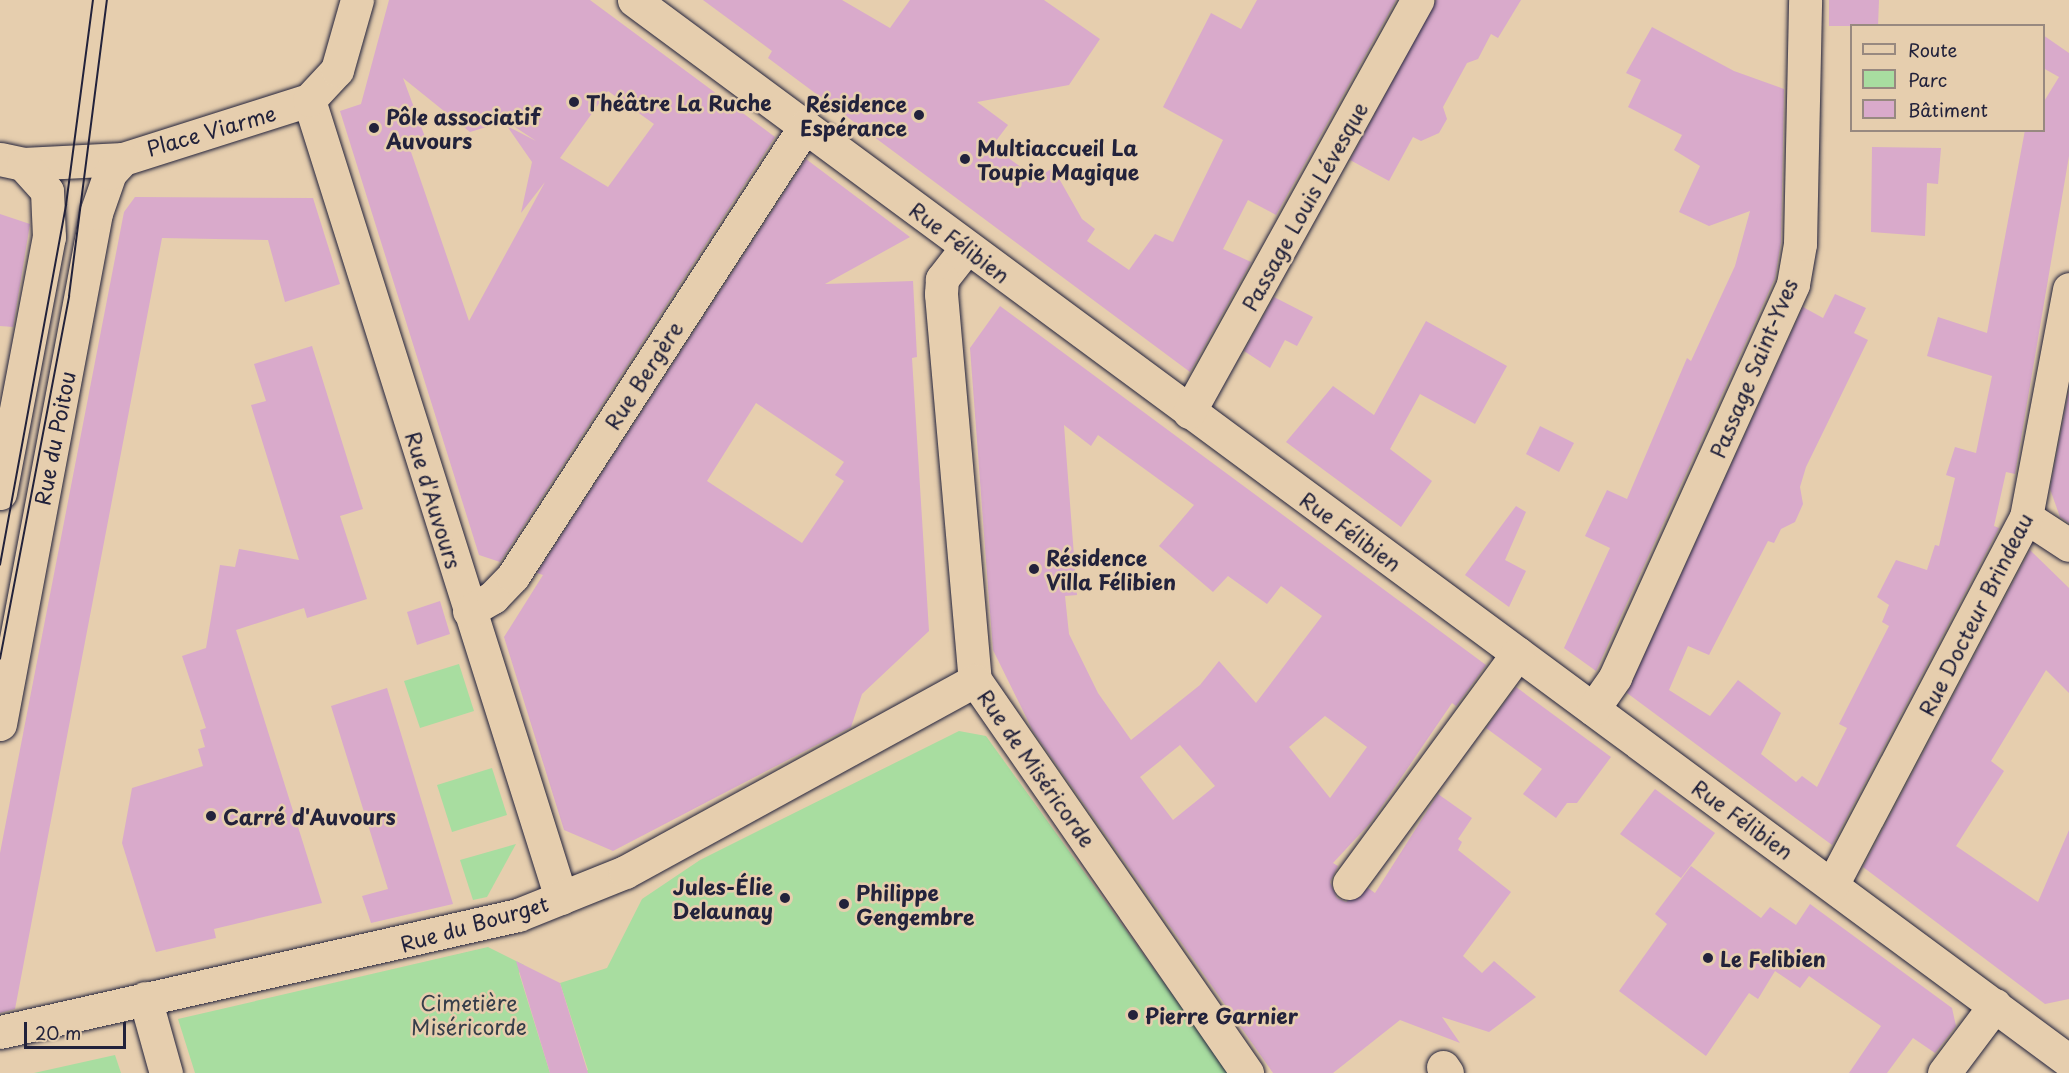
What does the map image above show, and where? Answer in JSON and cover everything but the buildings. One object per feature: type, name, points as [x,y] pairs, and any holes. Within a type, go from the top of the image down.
[{"type":"street","name":"Place Viarme","points":[[12,161],[123,159],[309,100],[337,70],[357,0]]},
{"type":"street","name":"Rue Félibien","points":[[634,0],[1995,1005],[2067,1054]]},
{"type":"street","name":"Passage Louis Lévesque","points":[[1189,412],[1417,0]]},
{"type":"street","name":"Passage Saint-Yves","points":[[1593,709],[1615,677],[1793,284],[1800,244],[1805,0]]},
{"type":"street","name":"Rue d'Auvours","points":[[309,100],[561,898]]},
{"type":"street","name":"Rue Bergère","points":[[469,611],[493,597],[513,576],[805,126]]},
{"type":"street","name":"Rue du Poitou","points":[[0,724],[96,213],[110,173],[123,159]]},
{"type":"street","name":"Rue du Poitou","points":[[0,493],[49,237],[47,191],[12,161]]},
{"type":"street","name":"Rue de Miséricorde","points":[[968,247],[942,279],[940,294],[975,680],[1247,1073]]},
{"type":"street","name":"Rue Docteur Brindeau","points":[[1832,885],[2026,517],[2069,289]]},
{"type":"street","points":[[2026,517],[2069,545]]},
{"type":"street","points":[[1348,883],[1518,653]]},
{"type":"street","name":"Rue du Bourget","points":[[0,1032],[145,998],[364,952],[518,915],[625,873],[975,680]]},
{"type":"street","points":[[145,998],[166,1073]]},
{"type":"street","points":[[1944,1073],[1995,1005]]},
{"type":"green space","points":[[459,664],[474,711],[420,728],[404,681]]},
{"type":"green space","name":"Cimetière Miséricorde","points":[[959,731],[986,736],[1229,1073],[580,1073],[588,1070],[560,983],[607,968],[642,899],[700,860]]},
{"type":"green space","points":[[492,768],[507,815],[452,832],[437,785]]},
{"type":"green space","points":[[516,844],[487,897],[473,900],[460,860]]},
{"type":"green space","name":"Cimetière Miséricorde","points":[[488,947],[524,965],[519,973],[550,1073],[195,1073],[178,1019]]},
{"type":"green space","points":[[115,1055],[121,1073],[34,1073]]},
{"type":"tram line","points":[[0,565],[66,205],[93,0]]},
{"type":"tram line","points":[[0,659],[69,296],[107,0]]},
{"type":"place","name":"Théâtre La Ruche","points":[[574,102]]},
{"type":"place","name":"Résidence Espérance","points":[[919,115]]},
{"type":"place","name":"Pôle associatif Auvours","points":[[374,128]]},
{"type":"place","name":"Multiaccueil La Toupie Magique","points":[[965,159]]},
{"type":"place","name":"Résidence Villa Félibien","points":[[1034,569]]},
{"type":"place","name":"Carré d'Auvours","points":[[211,816]]},
{"type":"place","name":"Jules-Élie Delaunay","points":[[785,898]]},
{"type":"place","name":"Philippe Gengembre","points":[[844,904]]},
{"type":"place","name":"Le Felibien","points":[[1708,958]]},
{"type":"place","name":"Pierre Garnier","points":[[1133,1015]]}]
